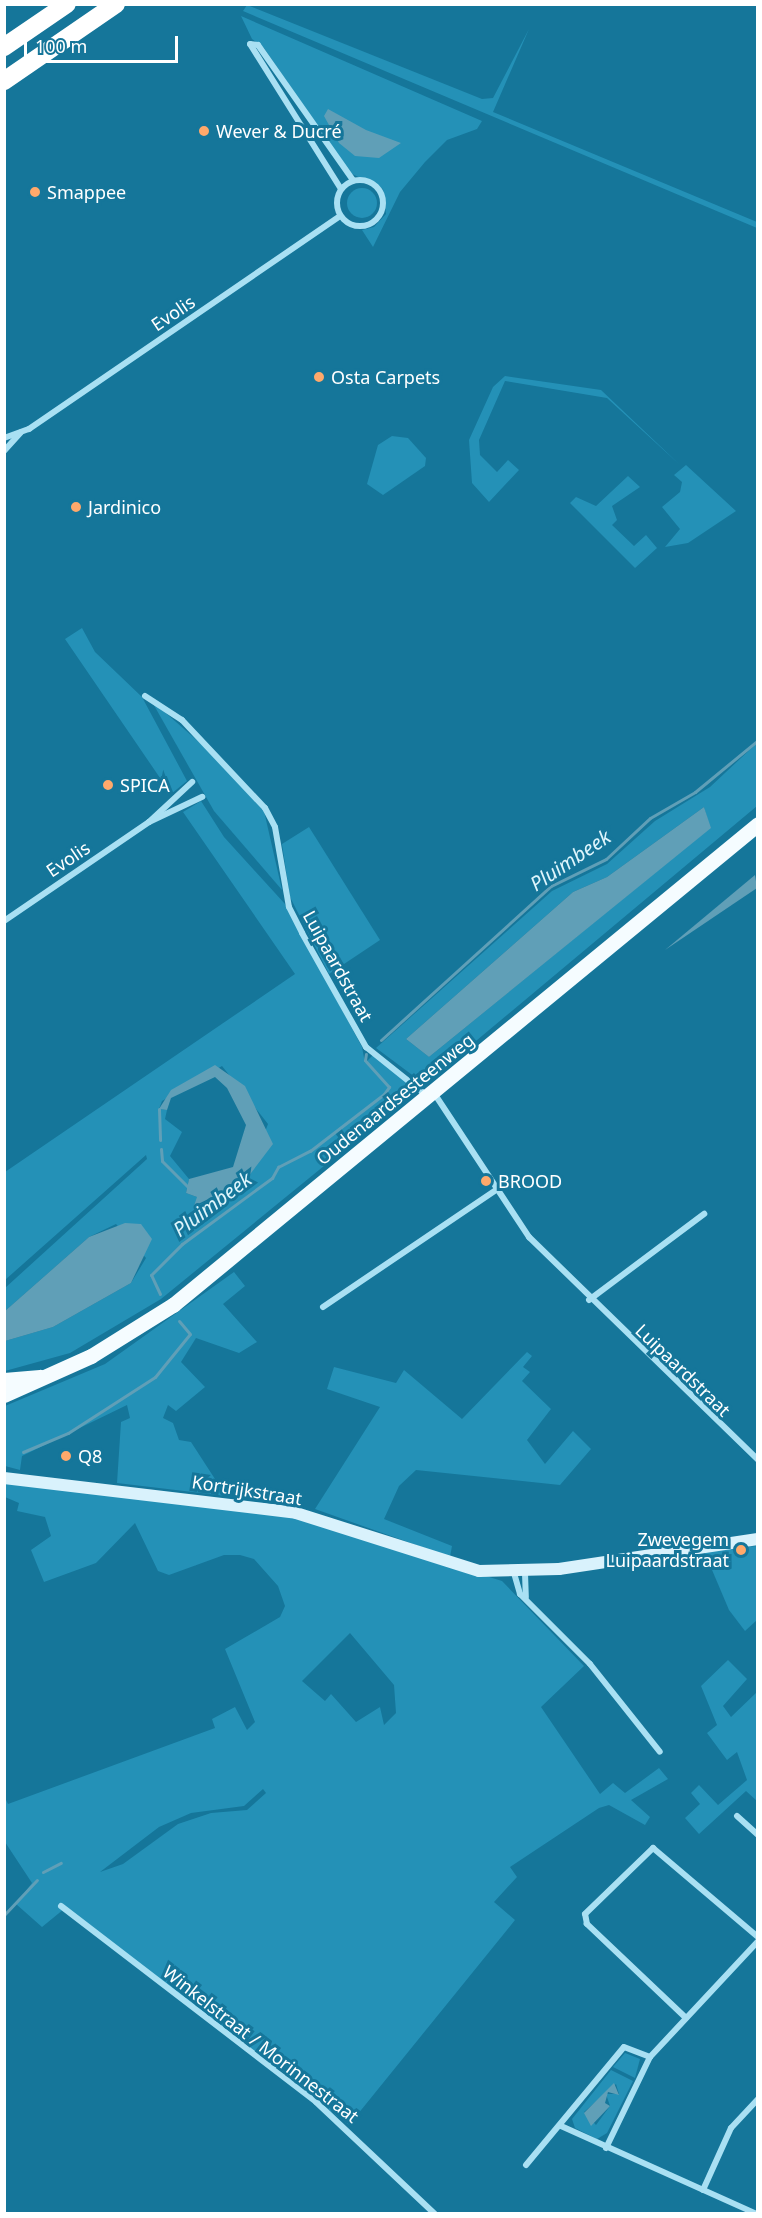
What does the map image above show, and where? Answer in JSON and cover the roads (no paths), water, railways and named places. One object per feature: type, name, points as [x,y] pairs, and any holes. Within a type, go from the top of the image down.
[{"type":"highway","points":[[4,47],[67,4]]},
{"type":"highway","points":[[4,81],[116,4]]},
{"type":"main road","name":"Oudenaardsesteenweg","points":[[4,1395],[91,1356],[173,1305],[758,824]]},
{"type":"main road","name":"Oudenaardsesteenweg","points":[[4,1380],[40,1377]]},
{"type":"main road","name":"Kortrijkstraat","points":[[4,1478],[296,1513],[424,1557],[519,1573],[758,1539]]},
{"type":"street","points":[[341,189],[250,44],[258,45],[353,180]]},
{"type":"street","points":[[353,180],[372,183],[383,206],[367,226],[356,226],[340,216],[336,198],[341,189],[353,180]]},
{"type":"street","name":"Evolis","points":[[4,451],[21,432],[340,216]]},
{"type":"street","name":"Evolis","points":[[4,438],[21,432]]},
{"type":"street","name":"Luipaardstraat","points":[[145,696],[182,720],[266,808],[275,827],[289,907],[360,1036],[431,1095],[499,1188],[529,1237],[589,1300],[758,1460]]},
{"type":"street","name":"Evolis","points":[[149,822],[192,782]]},
{"type":"street","name":"Evolis","points":[[4,921],[149,822],[202,796]]},
{"type":"street","points":[[323,1306],[499,1188]]},
{"type":"street","points":[[589,1300],[704,1214]]},
{"type":"street","points":[[519,1573],[517,1591],[526,1597],[590,1664],[660,1752]]},
{"type":"street","points":[[519,1573],[526,1597]]},
{"type":"street","points":[[737,1816],[758,1835]]},
{"type":"street","points":[[606,2148],[650,2057],[686,2018],[758,1939],[653,1848],[585,1914],[587,1924],[686,2018]]},
{"type":"street","name":"Winkelstraat / Morinnestraat","points":[[61,1906],[315,2102],[435,2214]]},
{"type":"street","points":[[526,2166],[624,2047],[650,2057]]},
{"type":"street","points":[[703,2190],[731,2128],[758,2099]]},
{"type":"street","points":[[561,2126],[757,2214]]},
{"type":"waterway","name":"Pluimbeek","points":[[381,1040],[551,886],[606,859],[650,818],[695,792],[758,740]]},
{"type":"waterway","name":"Pluimbeek","points":[[160,1294],[151,1275],[182,1244],[272,1178],[278,1167],[310,1151],[384,1094],[389,1087],[365,1060],[366,1054]]},
{"type":"waterway","points":[[159,1109],[160,1140]]},
{"type":"waterway","points":[[161,1149],[162,1161],[190,1189]]},
{"type":"waterway","name":"Pluimbeek","points":[[23,1452],[68,1433],[155,1377],[190,1334],[179,1321]]},
{"type":"waterway","points":[[43,1872],[61,1863]]},
{"type":"waterway","points":[[4,1915],[37,1880]]},
{"type":"place","name":"Wever & Ducré","points":[[204,131]]},
{"type":"place","name":"Smappee","points":[[35,192]]},
{"type":"place","name":"Osta Carpets","points":[[319,377]]},
{"type":"place","name":"Jardinico","points":[[76,507]]},
{"type":"place","name":"SPICA","points":[[108,785]]},
{"type":"place","name":"BROOD","points":[[486,1181]]},
{"type":"place","name":"Q8","points":[[66,1456]]},
{"type":"place","name":"Zwevegem Luipaardstraat","points":[[741,1550]]}]
